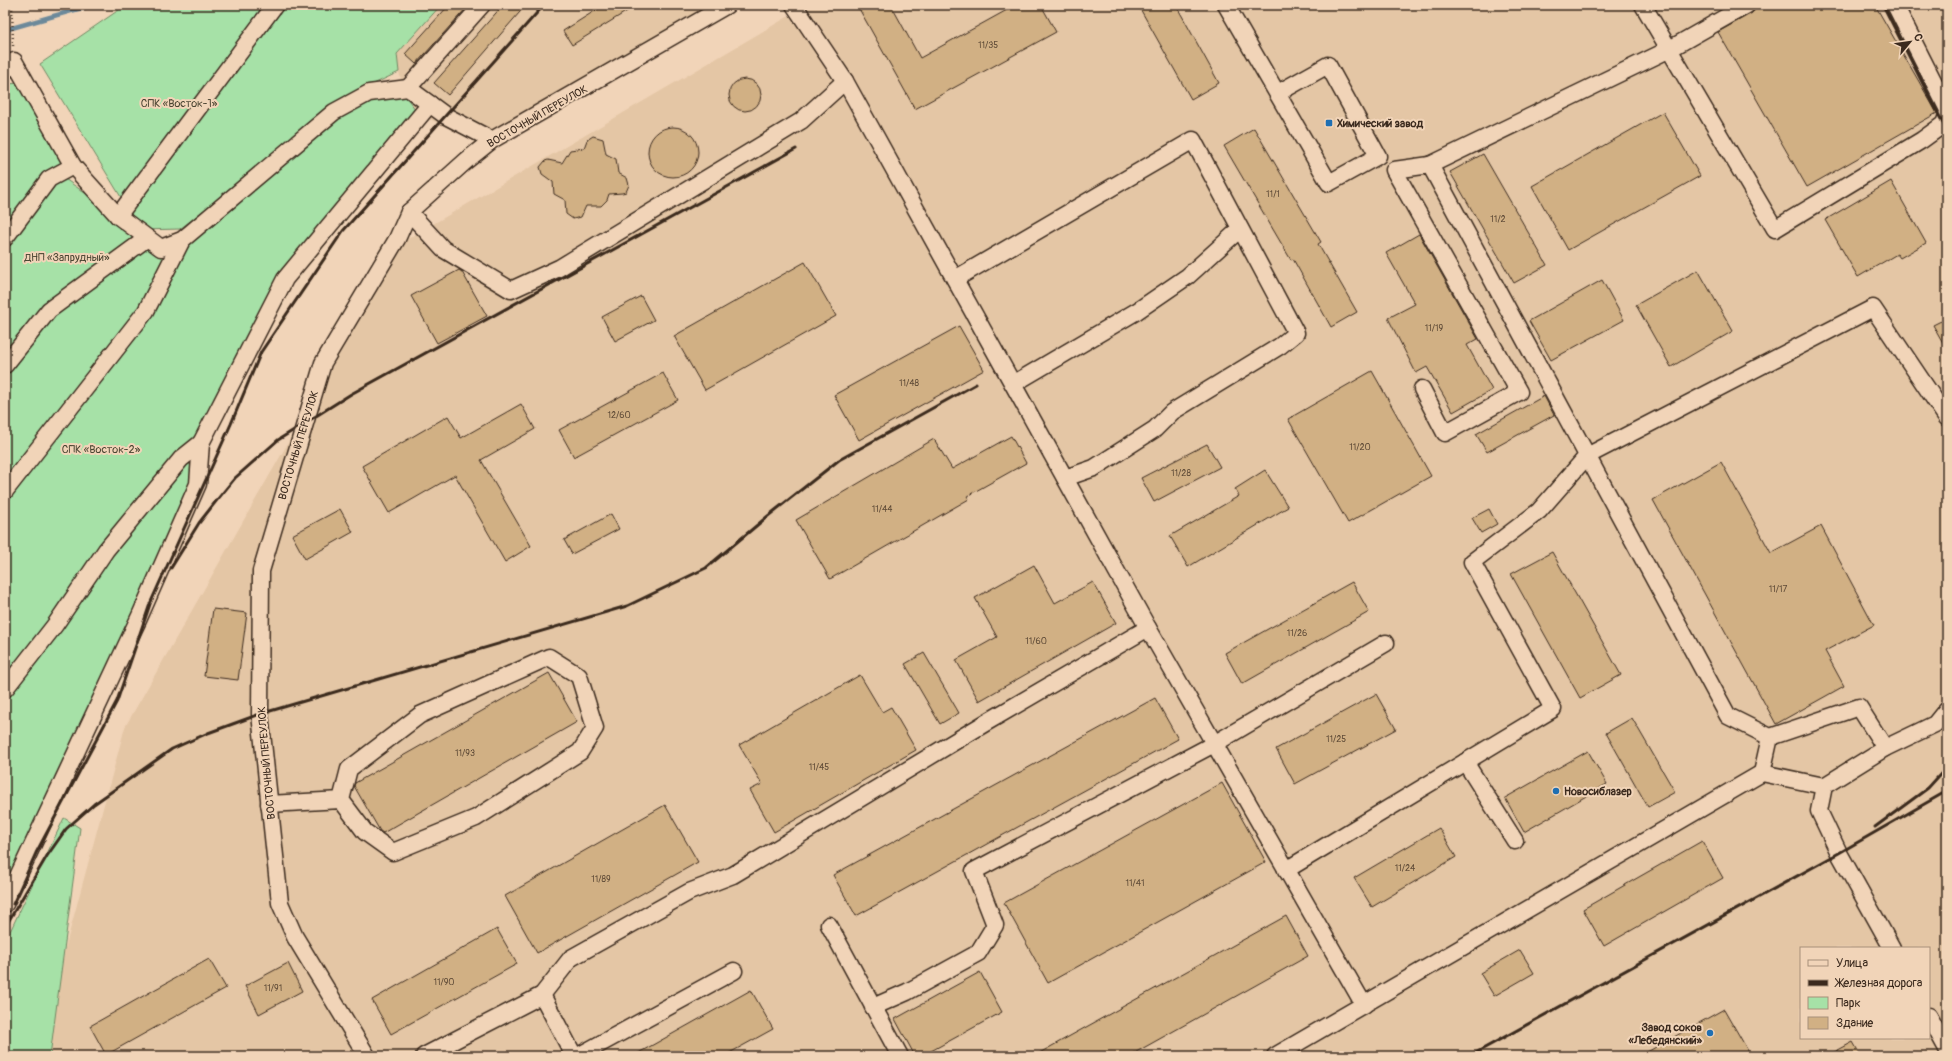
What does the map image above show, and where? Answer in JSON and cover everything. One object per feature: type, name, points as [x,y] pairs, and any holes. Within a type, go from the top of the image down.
[{"type":"street","points":[[118,216],[275,5]]},
{"type":"street","points":[[9,66],[73,166],[118,216],[146,239],[161,248],[182,240],[334,112],[369,93],[408,88],[482,5]]},
{"type":"street","name":"ВОСТОЧНЫЙ ПЕРЕУЛОК","points":[[367,1056],[295,937],[280,902],[260,714],[261,571],[324,363],[397,239],[409,212],[467,160],[492,140],[727,5]]},
{"type":"street","points":[[794,5],[845,80],[1148,628],[1364,1005]]},
{"type":"street","points":[[1226,5],[1278,92],[1329,184],[1378,156]]},
{"type":"street","points":[[1643,5],[1668,50],[1775,229],[1922,140],[1944,124],[1947,115]]},
{"type":"street","points":[[1394,170],[1430,165],[1668,50],[1747,5]]},
{"type":"street","points":[[1895,5],[1947,108]]},
{"type":"street","points":[[1278,92],[1328,65],[1378,156],[1394,170],[1520,392],[1445,433],[1422,389]]},
{"type":"street","points":[[409,212],[443,249],[511,290],[559,268],[801,121],[845,80]]},
{"type":"street","points":[[408,88],[446,116],[492,140]]},
{"type":"street","points":[[5,904],[139,618],[198,484],[201,443],[285,279],[430,104]]},
{"type":"street","points":[[955,279],[1193,140],[1296,333],[1280,346],[1172,412],[1155,429],[1094,468],[1065,478]]},
{"type":"street","points":[[1430,165],[1728,716],[1770,737],[1859,708],[1886,748]]},
{"type":"street","points":[[5,238],[49,179],[73,166]]},
{"type":"street","points":[[1013,384],[1137,311],[1182,281],[1240,229]]},
{"type":"street","points":[[5,365],[49,310],[146,239]]},
{"type":"street","points":[[5,491],[146,311],[182,240]]},
{"type":"street","points":[[1286,870],[1554,709],[1472,562],[1539,511],[1587,456],[1873,308],[1947,418]]},
{"type":"street","points":[[5,689],[55,626],[106,550],[181,459],[201,443]]},
{"type":"street","points":[[424,1056],[542,995],[571,958],[689,892],[733,876],[987,722],[1148,628]]},
{"type":"street","points":[[874,1007],[907,992],[978,953],[994,925],[974,871],[1214,744],[1386,642]]},
{"type":"street","points":[[549,657],[579,676],[595,728],[580,752],[476,818],[393,852],[365,832],[341,800],[349,769],[420,715],[549,657]]},
{"type":"street","points":[[1274,1056],[1762,773],[1824,786],[1886,748],[1935,724],[1947,709]]},
{"type":"street","points":[[1762,773],[1770,737]]},
{"type":"street","points":[[1465,762],[1515,842]]},
{"type":"street","points":[[1824,786],[1819,811],[1839,853],[1891,947]]},
{"type":"street","points":[[269,804],[341,800]]},
{"type":"street","points":[[829,925],[900,1056]]},
{"type":"street","points":[[578,1056],[734,971]]},
{"type":"street","points":[[542,995],[574,1056]]},
{"type":"street","points":[[1930,1018],[1947,1049]]},
{"type":"path","points":[[9,66],[12,5]]},
{"type":"shaded area","points":[[441,5],[709,5],[479,143],[419,114],[406,97],[399,72],[397,54]]},
{"type":"shaded area","points":[[808,5],[1947,5],[1947,1056],[36,1056],[125,727],[404,241]]},
{"type":"green space","name":"СПК «Восток-1»","points":[[126,5],[441,5],[397,54],[399,72],[348,96],[180,229],[141,230],[40,64]]},
{"type":"green space","name":"СПК «Восток-2»","points":[[23,83],[62,163],[65,179],[85,193],[157,253],[358,99],[406,97],[419,114],[279,278],[200,463],[5,898],[5,84]]},
{"type":"green space","points":[[64,818],[80,828],[50,1056],[5,1056],[5,942]]},
{"type":"building","points":[[449,5],[469,5],[416,64],[405,54]]},
{"type":"building","points":[[503,5],[526,5],[448,95],[434,83]]},
{"type":"building","points":[[604,5],[637,5],[572,45],[563,31]]},
{"type":"building","points":[[857,5],[891,5],[920,58],[1016,5],[1041,5],[1056,32],[915,109]]},
{"type":"building","points":[[1138,5],[1176,5],[1219,83],[1191,99]]},
{"type":"building","points":[[1758,5],[1875,5],[1937,113],[1807,187],[1718,32],[1752,13]]},
{"type":"building","points":[[742,79],[748,79],[758,86],[761,95],[760,101],[754,108],[748,111],[742,111],[732,104],[729,98],[729,92],[736,82]]},
{"type":"building","points":[[1663,112],[1700,176],[1568,250],[1532,186]]},
{"type":"building","points":[[668,127],[678,127],[691,134],[698,147],[698,157],[691,170],[678,177],[668,177],[659,173],[652,166],[648,157],[648,147],[652,138],[659,131]]},
{"type":"building","points":[[1254,128],[1321,242],[1318,244],[1357,312],[1331,327],[1293,259],[1291,260],[1224,146]]},
{"type":"building","points":[[593,136],[603,139],[606,154],[616,159],[618,173],[627,178],[629,185],[626,192],[609,194],[607,200],[601,206],[586,206],[581,217],[573,219],[566,214],[565,200],[554,194],[553,182],[542,174],[540,167],[545,161],[548,160],[562,163],[570,150],[584,148],[587,140]]},
{"type":"building","points":[[1483,154],[1547,265],[1514,283],[1450,172]]},
{"type":"building","points":[[1891,181],[1926,243],[1900,258],[1897,254],[1858,277],[1825,220]]},
{"type":"building","points":[[1419,234],[1478,339],[1467,345],[1492,390],[1453,412],[1427,367],[1416,373],[1388,318],[1415,304],[1386,253]]},
{"type":"building","points":[[805,262],[836,316],[705,390],[674,336]]},
{"type":"building","points":[[459,270],[462,272],[487,316],[437,343],[411,296]]},
{"type":"building","points":[[1698,270],[1733,331],[1671,367],[1636,305]]},
{"type":"building","points":[[1602,280],[1624,320],[1551,360],[1529,321]]},
{"type":"building","points":[[641,296],[654,320],[615,341],[602,317]]},
{"type":"building","points":[[1947,318],[1947,350],[1933,325]]},
{"type":"building","points":[[959,326],[984,370],[859,440],[834,395]]},
{"type":"building","points":[[1372,371],[1431,476],[1348,523],[1288,419]]},
{"type":"building","points":[[663,373],[678,400],[574,457],[559,430]]},
{"type":"building","points":[[1544,396],[1554,415],[1487,452],[1476,434]]},
{"type":"building","points":[[521,404],[535,429],[481,460],[531,546],[505,562],[455,475],[389,513],[362,466],[448,416],[461,438]]},
{"type":"building","points":[[1011,436],[1026,463],[967,496],[969,499],[830,579],[796,520],[934,439],[952,469]]},
{"type":"building","points":[[1207,444],[1220,467],[1154,502],[1141,478]]},
{"type":"building","points":[[1721,462],[1771,553],[1821,526],[1874,625],[1825,651],[1844,686],[1776,724],[1653,500]]},
{"type":"building","points":[[1265,470],[1288,507],[1188,567],[1170,536],[1239,496],[1235,489]]},
{"type":"building","points":[[340,509],[353,532],[305,559],[292,535]]},
{"type":"building","points":[[1489,509],[1497,524],[1481,533],[1472,518]]},
{"type":"building","points":[[611,514],[619,529],[572,554],[564,540]]},
{"type":"building","points":[[1552,552],[1621,675],[1580,698],[1511,574]]},
{"type":"building","points":[[1034,565],[1055,603],[1093,582],[1116,623],[979,701],[956,660],[997,637],[975,598]]},
{"type":"building","points":[[1352,582],[1369,612],[1242,684],[1225,653]]},
{"type":"building","points":[[213,609],[247,613],[238,680],[204,676]]},
{"type":"building","points":[[924,653],[959,713],[940,724],[905,664]]},
{"type":"building","points":[[549,673],[577,722],[383,833],[380,831],[354,786],[355,783]]},
{"type":"building","points":[[860,675],[882,712],[891,707],[916,750],[774,832],[750,790],[762,784],[739,745]]},
{"type":"building","points":[[1376,694],[1396,729],[1295,784],[1276,749]]},
{"type":"building","points":[[1155,698],[1178,739],[856,916],[833,875]]},
{"type":"building","points":[[1632,718],[1675,792],[1648,807],[1606,733]]},
{"type":"building","name":"Новосиблазер","points":[[1588,751],[1607,784],[1524,832],[1505,798]]},
{"type":"building","points":[[1222,783],[1266,862],[1048,983],[1004,903]]},
{"type":"building","points":[[665,805],[698,862],[537,953],[505,896]]},
{"type":"building","points":[[1439,828],[1456,857],[1372,907],[1354,878]]},
{"type":"building","points":[[1702,841],[1723,878],[1604,946],[1583,909]]},
{"type":"building","points":[[1286,916],[1308,956],[1129,1056],[1034,1056]]},
{"type":"building","points":[[497,929],[517,964],[391,1034],[372,1000]]},
{"type":"building","points":[[1520,950],[1534,973],[1494,996],[1480,973]]},
{"type":"building","points":[[209,959],[226,988],[106,1055],[90,1026]]},
{"type":"building","points":[[288,963],[302,991],[259,1014],[245,986]]},
{"type":"building","points":[[980,972],[1002,1012],[922,1056],[915,1056],[895,1019]]},
{"type":"building","points":[[751,990],[773,1029],[724,1056],[633,1056]]},
{"type":"building","name":"Завод соков «Лебедянский»","points":[[1724,1009],[1751,1056],[1640,1056]]},
{"type":"building","points":[[1853,1042],[1861,1056],[1827,1056]]},
{"type":"waterway","points":[[5,30],[92,5]]},
{"type":"railway","points":[[13,904],[36,853],[117,701],[150,604],[231,424],[261,352],[343,231],[544,5]]},
{"type":"railway","points":[[1883,5],[1947,131]]},
{"type":"railway","points":[[171,568],[199,523],[235,478],[278,440],[351,394],[796,149]]},
{"type":"railway","points":[[5,927],[47,856],[66,829],[94,804],[172,749],[208,733],[260,714],[627,606],[706,568],[768,516],[839,460],[976,384]]},
{"type":"railway","points":[[1875,827],[1928,788],[1947,767]]},
{"type":"railway","points":[[1470,1056],[1839,853],[1947,791]]},
{"type":"place","name":"Химический завод","points":[[1329,123]]},
{"type":"place","name":"Новосиблазер","points":[[1556,791]]},
{"type":"place","name":"Завод соков «Лебедянский»","points":[[1710,1033]]},
{"type":"park label","name":"ДНП «Запрудный»","points":[[67,257]]}]
